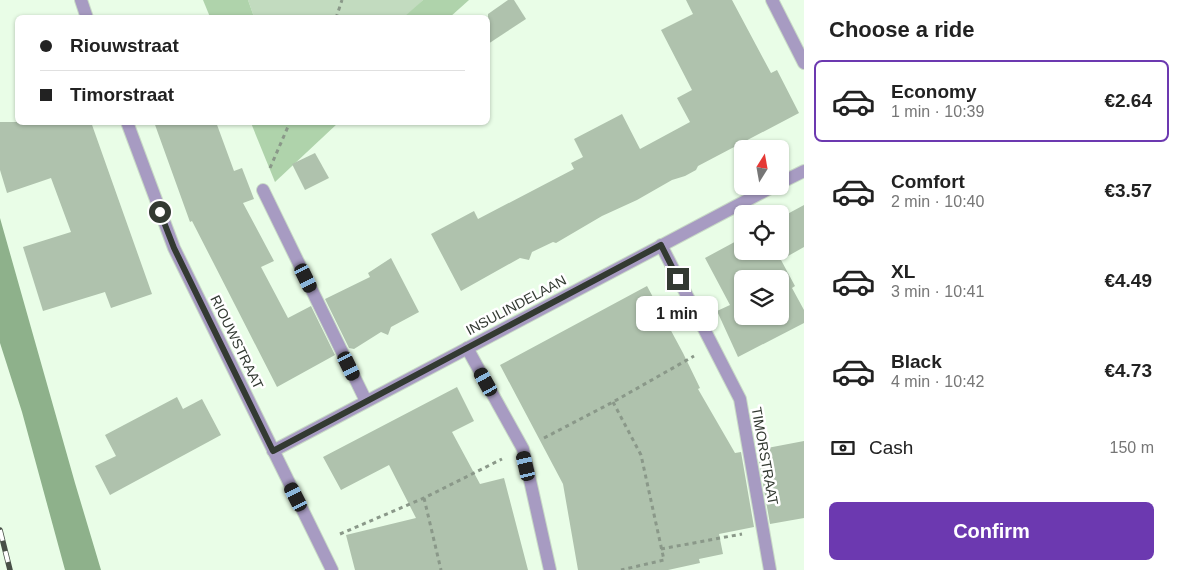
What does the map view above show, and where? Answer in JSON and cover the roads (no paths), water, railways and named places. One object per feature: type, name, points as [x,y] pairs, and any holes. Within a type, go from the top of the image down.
[{"type":"street","points":[[81,0],[86,15]]},
{"type":"street","points":[[772,0],[804,64]]},
{"type":"street","name":"RIOUWSTRAAT","points":[[128,125],[174,248],[332,570]]},
{"type":"street","points":[[789,178],[804,171]]},
{"type":"street","points":[[263,190],[366,401]]},
{"type":"street","name":"INSULINDELAAN","points":[[273,451],[757,195]]},
{"type":"street","name":"TIMORSTRAAT","points":[[661,245],[740,399],[770,570]]},
{"type":"street","points":[[467,348],[523,449],[550,570]]},
{"type":"railway","points":[[0,530],[10,570]]}]
